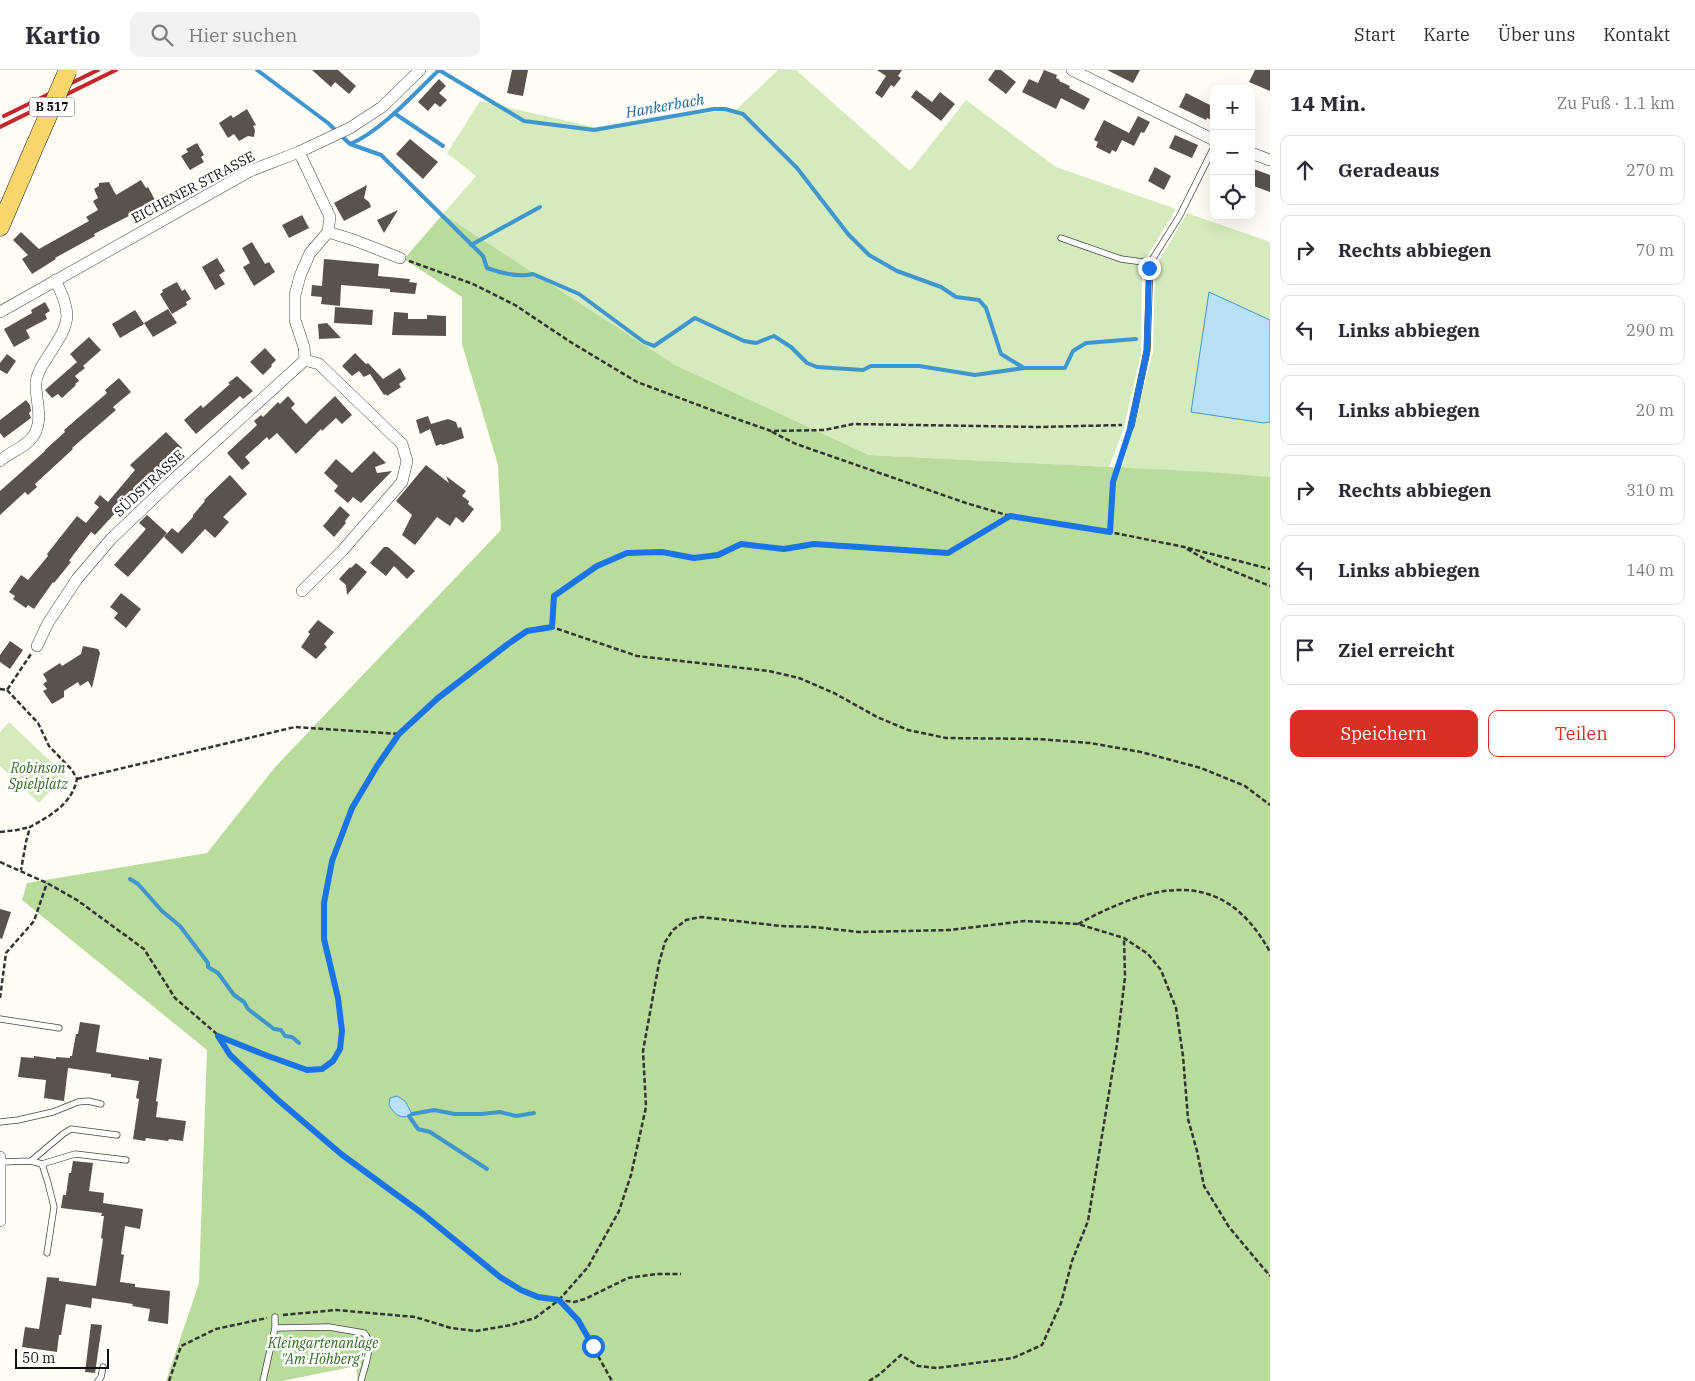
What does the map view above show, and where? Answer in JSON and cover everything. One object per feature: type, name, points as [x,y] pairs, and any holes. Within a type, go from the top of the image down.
[{"type":"main road","name":"B 517","points":[[0,226],[68,70]]},
{"type":"street","name":"EICHENER STRASSE","points":[[0,312],[250,171],[327,140],[350,128],[382,107],[420,70]]},
{"type":"street","points":[[1072,70],[1210,138]]},
{"type":"street","points":[[299,152],[330,217],[328,232],[310,253],[300,276],[295,295],[295,320],[304,347],[305,360],[320,364],[402,444],[407,461],[402,482],[342,551],[302,591]]},
{"type":"street","points":[[1255,154],[1270,160]]},
{"type":"street","points":[[328,232],[400,258]]},
{"type":"street","points":[[0,461],[6,455],[20,448],[34,435],[40,414],[36,381],[40,370],[64,329],[68,313],[65,298],[55,280]]},
{"type":"street","name":"SÜDSTRASSE","points":[[36,646],[48,623],[77,579],[112,539],[175,478],[305,360]]},
{"type":"street","points":[[0,1157],[0,1221]]},
{"type":"lane","points":[[1131,426],[1147,351],[1150,263],[1179,217],[1210,155]]},
{"type":"lane","points":[[1061,238],[1121,258],[1150,263]]},
{"type":"lane","points":[[0,1019],[59,1028]]},
{"type":"lane","points":[[0,1122],[53,1112],[78,1102],[88,1101],[101,1104]]},
{"type":"lane","points":[[31,1161],[62,1134],[71,1129],[118,1135]]},
{"type":"lane","points":[[0,1162],[31,1161],[42,1164],[75,1154],[126,1160]]},
{"type":"lane","points":[[42,1164],[54,1206],[47,1253]]},
{"type":"lane","points":[[263,1381],[275,1328],[275,1317]]},
{"type":"lane","points":[[275,1328],[329,1327],[364,1333],[368,1336],[369,1342],[361,1381]]},
{"type":"lane","points":[[98,1381],[103,1367]]},
{"type":"path","points":[[400,258],[473,284],[516,304],[572,343],[637,382],[771,431],[796,444],[966,503],[1010,516],[1110,532],[1184,547],[1270,569]]},
{"type":"path","points":[[771,431],[824,430],[854,424],[1039,427],[1131,426],[1113,482],[1110,532]]},
{"type":"path","points":[[552,627],[554,596],[597,566],[627,553],[662,552],[694,558],[718,555],[741,544],[784,549],[814,544],[948,553],[1010,516]]},
{"type":"path","points":[[1184,547],[1208,561],[1270,586]]},
{"type":"path","points":[[218,1036],[307,1070],[322,1069],[333,1061],[340,1049],[342,1031],[338,998],[324,939],[324,903],[332,861],[352,808],[399,734],[438,698],[527,631],[552,627],[638,656],[769,671],[799,678],[834,693],[877,717],[908,730],[946,738],[1038,739],[1090,743],[1150,755],[1201,768],[1245,786],[1270,804]]},
{"type":"path","points":[[7,690],[36,646]]},
{"type":"path","points":[[0,689],[7,690],[38,724],[49,746],[72,770],[77,780],[73,792],[57,812],[30,827],[0,832]]},
{"type":"path","points":[[77,780],[295,727],[399,734]]},
{"type":"path","points":[[21,870],[30,827]]},
{"type":"path","points":[[0,862],[21,870],[77,900],[144,949],[175,998],[218,1036],[230,1055],[278,1100],[341,1154],[423,1214],[500,1277],[521,1290],[538,1297],[574,1302],[585,1300],[628,1278],[657,1274],[681,1274]]},
{"type":"path","points":[[0,998],[6,953],[34,921],[47,883]]},
{"type":"path","points":[[1078,924],[1109,907],[1136,897],[1181,889],[1212,895],[1234,907],[1254,928],[1270,952]]},
{"type":"path","points":[[559,1300],[588,1267],[619,1211],[640,1140],[646,1107],[643,1051],[659,963],[665,942],[674,930],[686,920],[701,917],[859,932],[950,930],[1025,921],[1078,924],[1124,938],[1148,954],[1161,970],[1176,1008],[1183,1056],[1188,1119],[1204,1186],[1229,1227],[1270,1276]]},
{"type":"path","points":[[869,1381],[880,1374],[901,1355],[918,1366],[937,1368],[1013,1358],[1042,1345],[1061,1303],[1072,1261],[1088,1220],[1119,1034],[1125,977],[1124,938]]},
{"type":"path","points":[[559,1300],[578,1320],[612,1381]]},
{"type":"green space","points":[[778,70],[796,70],[910,171],[966,100],[1056,167],[1176,209],[1142,265],[1141,354],[1123,431],[1109,467],[869,455],[675,365],[443,214],[476,176],[447,153],[480,101],[594,127],[737,109]]},
{"type":"green space","points":[[1187,213],[1270,242],[1270,320],[1210,292],[1191,411],[1264,423],[1270,422],[1270,477],[1122,468],[1153,352],[1155,268]]},
{"type":"green space","name":"Kleingartenanlage \"Am Höhberg\"","points":[[443,214],[675,365],[869,455],[1209,472],[1270,477],[1270,1381],[358,1381],[356,1366],[282,1381],[166,1381],[199,1283],[207,1050],[22,900],[27,883],[207,853],[276,766],[501,530],[498,465],[462,344],[462,297],[404,259]]},
{"type":"green space","name":"Robinson Spielplatz","points":[[9,722],[65,775],[39,803],[0,766],[0,732]]},
{"type":"water","points":[[1209,292],[1270,320],[1270,422],[1264,423],[1191,412]]},
{"type":"water","points":[[397,1096],[405,1101],[412,1114],[402,1117],[393,1111],[389,1105],[390,1098]]},
{"type":"building","points":[[312,70],[338,70],[356,86],[349,94],[335,82],[331,87]]},
{"type":"building","points":[[512,70],[528,70],[523,96],[507,93]]},
{"type":"building","points":[[877,70],[902,70],[898,76],[901,78],[894,87],[891,85],[882,98],[875,93],[886,76]]},
{"type":"building","points":[[995,70],[1001,70],[1016,82],[1006,94],[988,80]]},
{"type":"building","points":[[1044,70],[1057,75],[1056,78],[1059,81],[1090,99],[1084,110],[1061,98],[1056,109],[1022,92],[1029,79],[1038,83]]},
{"type":"building","points":[[1107,70],[1140,70],[1133,83]]},
{"type":"building","points":[[1255,70],[1270,70],[1270,91],[1249,82]]},
{"type":"building","points":[[439,79],[446,86],[439,93],[447,100],[440,107],[435,103],[428,111],[418,102]]},
{"type":"building","points":[[916,90],[932,102],[940,92],[955,104],[941,121],[911,97]]},
{"type":"building","points":[[1186,93],[1210,105],[1210,119],[1207,118],[1206,120],[1179,107]]},
{"type":"building","points":[[247,109],[256,125],[253,126],[255,130],[254,137],[248,136],[239,141],[234,134],[228,138],[219,123],[231,115],[233,118]]},
{"type":"building","points":[[1138,116],[1150,122],[1144,133],[1141,132],[1134,146],[1122,140],[1116,152],[1112,150],[1110,154],[1096,147],[1098,142],[1094,140],[1104,120],[1129,133]]},
{"type":"building","points":[[1175,135],[1198,145],[1192,158],[1169,148]]},
{"type":"building","points":[[410,139],[438,162],[423,179],[396,154]]},
{"type":"building","points":[[197,143],[204,155],[201,157],[204,162],[190,170],[181,156],[188,152],[186,149]]},
{"type":"building","points":[[1155,167],[1171,176],[1164,190],[1148,181]]},
{"type":"building","points":[[1255,169],[1270,175],[1270,192],[1255,186]]},
{"type":"building","points":[[141,180],[146,188],[148,187],[156,202],[94,234],[95,236],[55,258],[32,274],[22,259],[28,255],[13,240],[21,232],[39,249],[89,221],[86,217],[98,210],[93,201],[98,198],[94,189],[99,186],[99,183],[109,182],[116,195]]},
{"type":"building","points":[[367,185],[364,198],[371,207],[344,221],[334,203]]},
{"type":"building","points":[[398,210],[384,233],[377,220]]},
{"type":"building","points":[[302,215],[309,228],[289,238],[282,225]]},
{"type":"building","points":[[252,242],[265,264],[269,262],[275,272],[254,286],[243,267],[250,263],[242,248]]},
{"type":"building","points":[[217,258],[225,271],[219,275],[225,284],[215,290],[202,267]]},
{"type":"building","points":[[324,259],[379,264],[378,276],[410,279],[409,282],[417,283],[415,294],[390,292],[390,289],[341,285],[340,306],[321,304],[322,297],[311,296],[312,285],[322,286]]},
{"type":"building","points":[[177,282],[182,291],[185,289],[191,299],[186,302],[187,305],[172,314],[160,294],[163,292],[162,290]]},
{"type":"building","points":[[45,302],[50,311],[45,314],[47,319],[26,330],[30,338],[14,347],[4,329],[32,313],[31,310]]},
{"type":"building","points":[[335,307],[373,310],[372,325],[334,323]]},
{"type":"building","points":[[168,309],[177,323],[153,337],[144,323]]},
{"type":"building","points":[[135,310],[144,324],[120,338],[112,324]]},
{"type":"building","points":[[394,312],[408,313],[408,319],[427,319],[427,315],[446,316],[446,336],[392,335]]},
{"type":"building","points":[[327,323],[341,338],[319,339],[318,324]]},
{"type":"building","points":[[89,337],[101,350],[75,376],[79,381],[76,385],[62,398],[58,394],[52,398],[45,390],[77,362],[70,354]]},
{"type":"building","points":[[265,348],[276,360],[263,375],[250,362]]},
{"type":"building","points":[[355,353],[366,364],[368,363],[383,379],[400,368],[406,379],[399,384],[401,387],[387,396],[386,394],[384,395],[370,374],[364,377],[359,371],[352,376],[342,366]]},
{"type":"building","points":[[7,354],[16,361],[7,374],[0,370],[0,363]]},
{"type":"building","points":[[237,376],[253,391],[243,399],[240,396],[196,434],[184,420],[201,405],[203,408]]},
{"type":"building","points":[[119,378],[131,392],[113,407],[116,410],[72,448],[35,484],[37,487],[28,495],[25,492],[0,515],[0,491],[65,432],[64,430],[107,393],[105,390]]},
{"type":"building","points":[[288,396],[295,404],[291,408],[306,424],[335,396],[352,415],[342,424],[336,418],[322,431],[321,429],[296,454],[277,433],[269,440],[267,437],[245,457],[250,463],[242,470],[227,453],[257,425],[254,421],[261,415],[263,417],[278,402],[280,404]]},
{"type":"building","points":[[26,400],[30,405],[31,411],[29,413],[31,418],[4,438],[0,433],[0,420]]},
{"type":"building","points":[[428,416],[431,424],[448,419],[456,422],[458,428],[461,427],[464,438],[436,446],[430,429],[420,434],[416,420]]},
{"type":"building","points":[[166,432],[182,448],[137,490],[120,512],[118,510],[95,535],[91,532],[69,561],[71,562],[53,582],[34,609],[28,605],[26,608],[13,599],[15,596],[9,592],[21,575],[28,580],[77,516],[86,523],[99,507],[94,503],[100,495],[108,502],[135,470],[130,465]]},
{"type":"building","points":[[374,451],[386,463],[375,467],[377,473],[392,471],[361,503],[353,497],[348,503],[334,491],[338,486],[324,473],[336,459],[352,473]]},
{"type":"building","points":[[426,465],[449,483],[446,476],[466,491],[462,496],[469,501],[468,504],[474,509],[463,523],[456,517],[450,526],[437,517],[415,545],[402,535],[412,515],[396,501]]},
{"type":"building","points":[[230,475],[247,494],[223,517],[229,522],[215,538],[205,529],[182,554],[164,537],[172,528],[178,533],[193,517],[204,500]]},
{"type":"building","points":[[340,506],[350,515],[334,537],[323,526]]},
{"type":"building","points":[[147,515],[167,533],[128,577],[114,565],[146,529],[139,523]]},
{"type":"building","points":[[384,547],[388,547],[415,571],[407,579],[394,566],[386,576],[370,563]]},
{"type":"building","points":[[356,563],[367,572],[347,595],[346,585],[339,579]]},
{"type":"building","points":[[121,593],[141,609],[126,628],[114,618],[118,613],[110,607]]},
{"type":"building","points":[[318,620],[334,632],[324,644],[327,647],[316,659],[301,647],[310,634],[308,632]]},
{"type":"building","points":[[10,641],[23,650],[10,669],[0,662],[0,655]]},
{"type":"building","points":[[83,646],[98,649],[100,653],[92,688],[88,681],[80,686],[78,682],[64,691],[64,697],[52,704],[43,691],[47,689],[43,684],[47,681],[43,674],[60,663],[62,666],[81,654]]},
{"type":"building","points":[[0,909],[11,912],[2,939],[0,938]]},
{"type":"building","points":[[80,1022],[100,1025],[96,1052],[149,1060],[149,1057],[162,1059],[156,1101],[158,1102],[156,1117],[186,1121],[183,1141],[146,1138],[145,1141],[133,1139],[139,1099],[136,1098],[139,1081],[111,1077],[111,1074],[68,1068],[64,1101],[44,1098],[46,1080],[18,1077],[21,1057],[70,1058]]},
{"type":"building","points":[[73,1161],[93,1163],[89,1191],[104,1193],[103,1203],[143,1209],[140,1229],[125,1226],[121,1254],[124,1255],[120,1282],[135,1284],[135,1287],[170,1291],[168,1324],[148,1321],[150,1309],[132,1306],[133,1304],[92,1298],[91,1308],[66,1304],[57,1352],[22,1347],[25,1327],[39,1329],[47,1277],[59,1278],[59,1281],[96,1286],[103,1239],[101,1238],[104,1216],[101,1216],[102,1213],[61,1208],[63,1195],[66,1195]]},
{"type":"building","points":[[91,1324],[102,1325],[95,1373],[85,1372]]},
{"type":"waterway","name":"Hankerbach","points":[[257,70],[328,123],[350,144],[362,138],[385,121],[439,70],[524,121],[594,130],[714,109],[725,109],[743,114],[797,168],[848,234],[869,255],[897,271],[941,287],[956,297],[979,300],[986,308],[1001,354],[1024,368],[1065,368],[1073,351],[1086,343],[1136,339]]},
{"type":"waterway","points":[[394,113],[443,146]]},
{"type":"waterway","points":[[350,144],[381,155],[483,256],[487,268],[516,275],[533,274],[579,294],[644,342],[654,346],[695,318],[744,341],[756,343],[774,336],[791,347],[807,363],[817,367],[863,370],[871,366],[919,366],[975,375],[1024,368]]},
{"type":"waterway","points":[[471,245],[540,207]]},
{"type":"waterway","points":[[130,879],[138,884],[162,911],[180,926],[208,963],[208,967],[218,973],[234,995],[244,1002],[248,1009],[274,1029],[281,1030],[285,1036],[292,1037],[299,1043]]},
{"type":"waterway","points":[[412,1114],[434,1110],[455,1114],[500,1112],[516,1116],[534,1113]]},
{"type":"waterway","points":[[409,1116],[418,1129],[430,1132],[487,1169]]},
{"type":"railway","points":[[4,116],[98,70]]},
{"type":"railway","points":[[0,127],[116,70]]},
{"type":"route","points":[[593,1346],[578,1320],[559,1300],[538,1297],[521,1290],[500,1277],[423,1214],[341,1154],[278,1100],[230,1055],[218,1036],[307,1070],[322,1069],[333,1061],[340,1049],[342,1031],[338,998],[324,939],[324,903],[332,861],[352,808],[399,734],[438,698],[508,644],[527,631],[552,627],[554,596],[597,566],[627,553],[662,552],[694,558],[718,555],[741,544],[784,549],[814,544],[948,553],[1010,516],[1110,532],[1113,482],[1131,426],[1147,351],[1149,268]]}]
